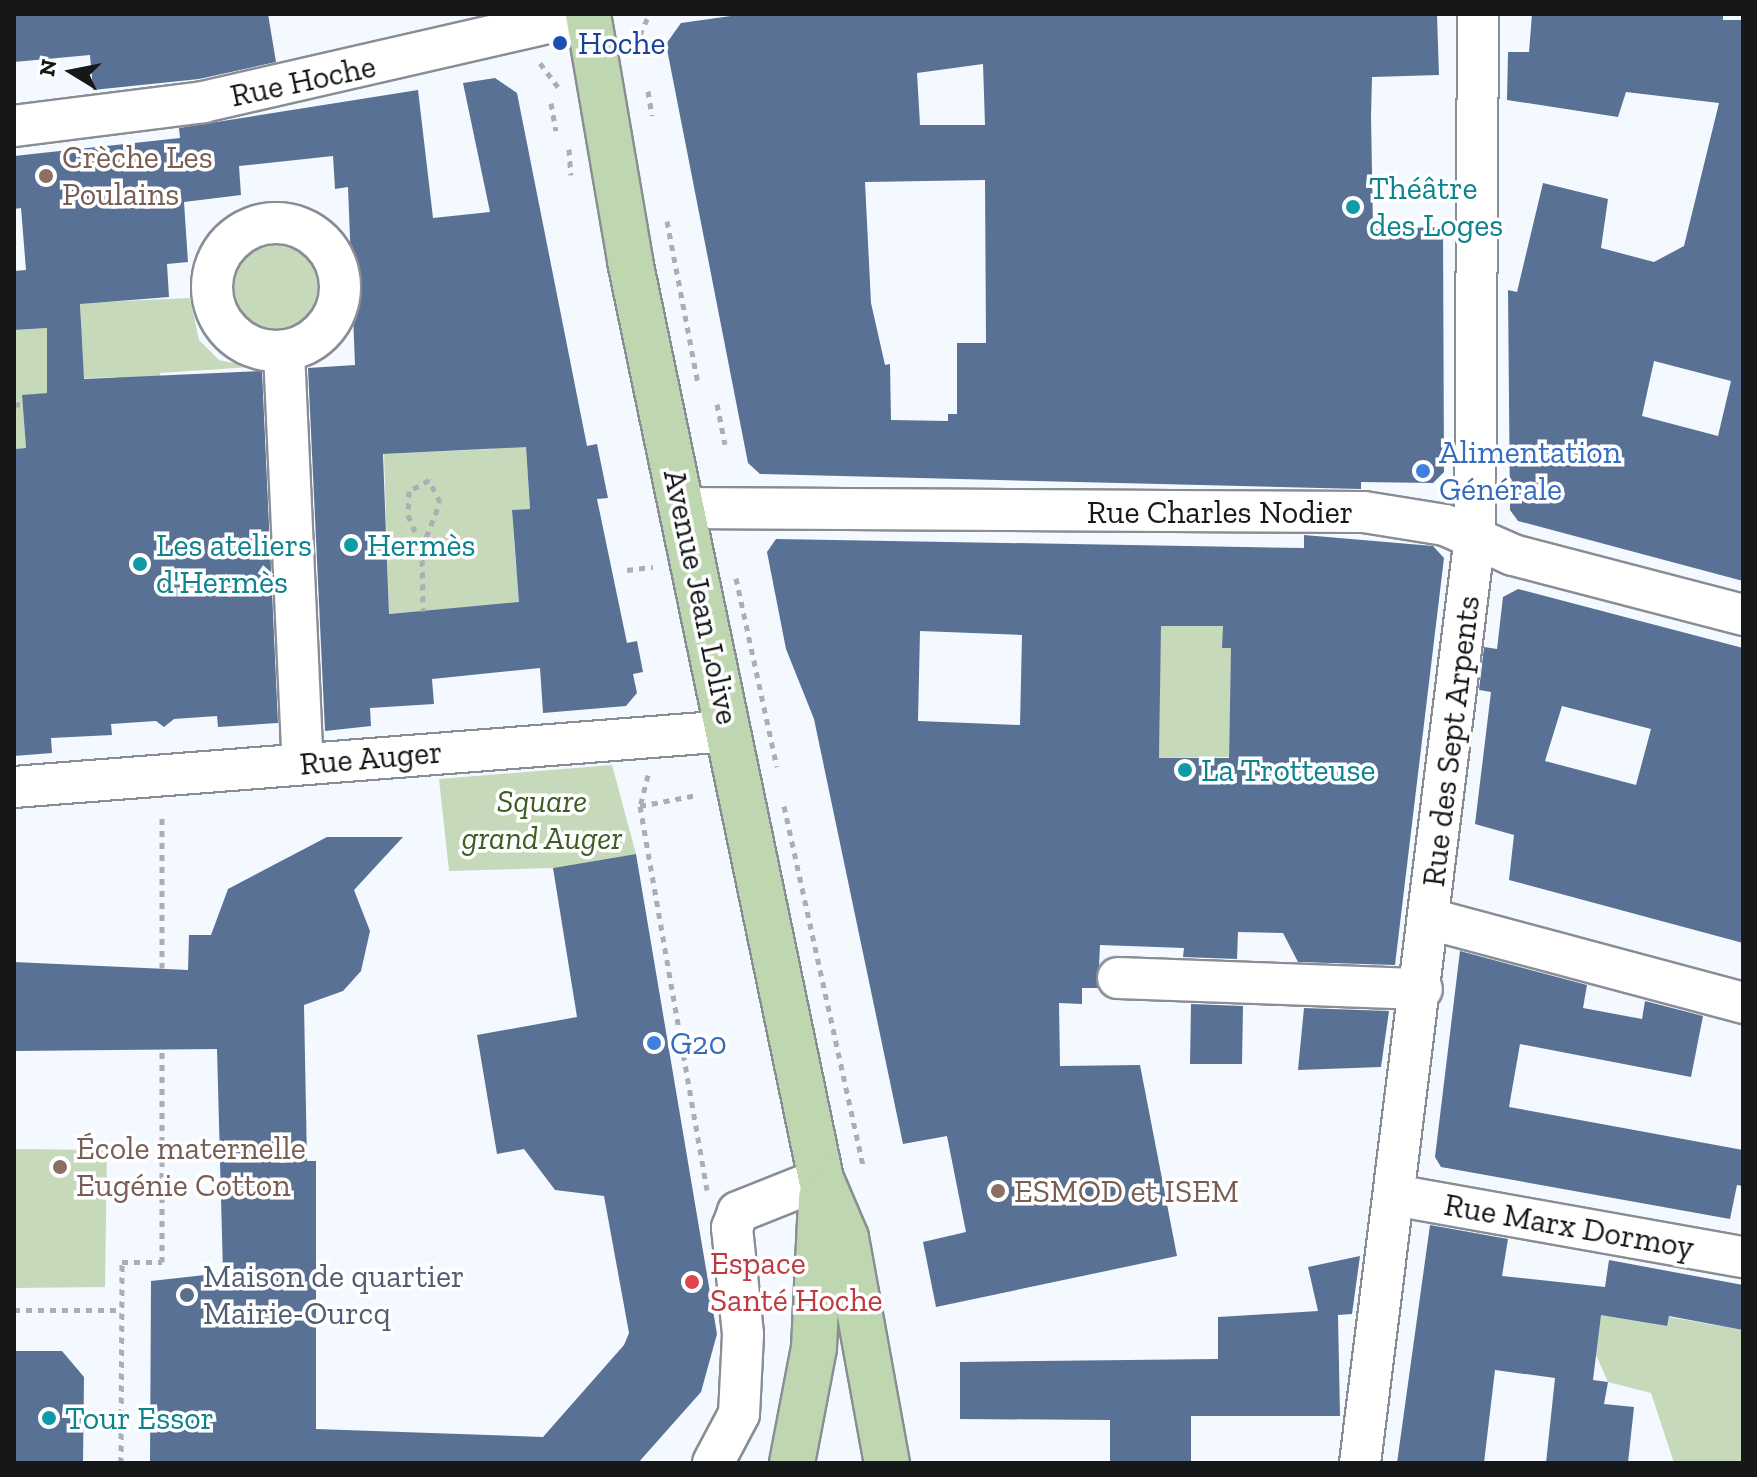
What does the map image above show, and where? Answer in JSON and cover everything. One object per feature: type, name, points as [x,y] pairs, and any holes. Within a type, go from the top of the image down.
[{"type":"main road","name":"Avenue Jean Lolive","points":[[587,14],[682,508],[821,1179],[846,1238],[887,1463]]},
{"type":"main road","name":"Avenue Jean Lolive","points":[[792,1463],[814,1348],[821,1179]]},
{"type":"street","name":"Rue Hoche","points":[[14,126],[203,102],[587,14]]},
{"type":"street","name":"Rue des Sept Arpents","points":[[1360,1463],[1422,989],[1475,536],[1478,14]]},
{"type":"street","points":[[284,352],[303,763]]},
{"type":"street","name":"Rue Charles Nodier","points":[[682,508],[1364,512],[1475,536],[1513,555],[1743,615]]},
{"type":"street","name":"Rue Auger","points":[[14,787],[729,731]]},
{"type":"street","points":[[1430,919],[1743,1003]]},
{"type":"street","points":[[1118,978],[1422,989]]},
{"type":"street","points":[[713,1463],[739,1414],[743,1334],[732,1228],[738,1212],[821,1179]]},
{"type":"street","name":"Rue Marx Dormoy","points":[[1394,1195],[1743,1257]]},
{"type":"path","points":[[631,64],[649,14]]},
{"type":"path","points":[[648,91],[652,116]]},
{"type":"path","points":[[551,103],[556,131]]},
{"type":"path","points":[[14,405],[22,404]]},
{"type":"path","points":[[717,404],[725,444]]},
{"type":"path","points":[[422,548],[440,502],[429,480],[409,491],[408,515],[422,548],[423,611]]},
{"type":"path","points":[[627,570],[664,566]]},
{"type":"path","points":[[651,765],[640,806],[709,1206]]},
{"type":"path","points":[[640,806],[697,795]]},
{"type":"path","points":[[162,806],[162,968]]},
{"type":"path","points":[[121,1463],[122,1262],[162,1262],[162,1050]]},
{"type":"path","points":[[14,1310],[122,1310]]},
{"type":"green space","points":[[279,234],[299,238],[316,250],[328,267],[332,287],[328,307],[316,324],[299,336],[279,340],[259,336],[242,324],[230,307],[226,287],[230,267],[242,250],[259,238]]},
{"type":"green space","points":[[79,272],[101,302],[190,298],[199,340],[219,360],[251,367],[160,373],[162,394],[117,398],[115,377],[47,380],[47,393],[22,396],[26,448],[14,449],[14,330],[81,326]]},
{"type":"green space","points":[[522,386],[530,509],[512,511],[516,568],[536,601],[389,614],[384,454],[492,449]]},
{"type":"green space","points":[[1160,626],[1232,626],[1229,757],[1159,758]]},
{"type":"green space","name":"Square grand Auger","points":[[612,765],[636,854],[553,868],[449,871],[439,779]]},
{"type":"green space","points":[[14,1149],[107,1150],[105,1287],[14,1288]]},
{"type":"green space","points":[[1601,1306],[1655,1312],[1653,1324],[1666,1326],[1669,1317],[1743,1330],[1743,1463],[1674,1463],[1651,1393],[1608,1382],[1596,1355]]},
{"type":"building","points":[[14,14],[268,14],[276,62],[199,79],[93,90],[90,55],[14,62]]},
{"type":"building","points":[[745,14],[1437,14],[1439,75],[1372,77],[1371,116],[1373,229],[1443,227],[1444,472],[1433,483],[1361,482],[1361,489],[760,474],[748,463],[666,44],[681,23]],"holes":[[[983,64],[985,125],[920,125],[917,73]],[[985,180],[986,343],[957,343],[957,414],[948,414],[948,421],[891,420],[890,364],[885,365],[871,303],[865,182]]]},
{"type":"building","points":[[1532,14],[1723,14],[1723,20],[1743,20],[1743,581],[1518,521],[1510,510],[1508,290],[1517,292],[1543,183],[1608,199],[1601,248],[1654,262],[1684,246],[1719,103],[1626,92],[1618,117],[1507,100],[1508,52],[1529,52]],"holes":[[[1654,361],[1731,381],[1718,436],[1642,416]]]},
{"type":"building","points":[[495,78],[517,93],[587,446],[597,444],[608,498],[597,499],[627,643],[637,641],[643,672],[633,674],[637,693],[626,706],[543,713],[540,668],[432,679],[434,704],[370,708],[371,726],[325,731],[308,368],[355,365],[348,187],[335,189],[333,156],[239,166],[241,195],[184,202],[188,262],[167,264],[169,297],[80,304],[84,379],[262,371],[278,723],[218,727],[217,716],[174,719],[164,727],[156,721],[111,724],[112,735],[51,738],[52,753],[14,756],[14,449],[26,448],[22,395],[47,393],[47,328],[14,330],[14,271],[26,270],[21,208],[14,209],[14,156],[180,138],[179,128],[418,90],[433,218],[490,212],[463,83]],"holes":[[[526,447],[530,509],[512,510],[519,602],[389,614],[383,454]]]},
{"type":"building","points":[[1304,535],[1433,546],[1444,558],[1395,965],[1298,962],[1283,933],[1238,932],[1237,959],[1183,957],[1184,948],[1100,945],[1098,988],[1082,988],[1082,1004],[1059,1003],[1060,1066],[1140,1065],[1177,1256],[936,1307],[923,1242],[966,1232],[947,1136],[903,1144],[814,719],[786,649],[767,552],[776,539],[1304,548]],"holes":[[[1161,626],[1223,626],[1222,648],[1231,648],[1229,758],[1159,758]],[[920,631],[1022,635],[1020,725],[918,721]]]},
{"type":"building","points":[[1518,589],[1743,648],[1743,943],[1509,880],[1514,835],[1475,824],[1491,692],[1479,690],[1484,647],[1497,649],[1503,597]],"holes":[[[1562,706],[1651,729],[1636,785],[1545,761]]]},
{"type":"building","points":[[327,837],[403,837],[354,890],[370,931],[361,971],[343,991],[304,1005],[307,1161],[316,1161],[316,1429],[543,1437],[624,1345],[629,1333],[604,1196],[555,1190],[524,1149],[497,1154],[477,1035],[577,1017],[553,868],[636,854],[717,1334],[701,1392],[638,1463],[150,1463],[151,1281],[223,1273],[217,1049],[14,1051],[14,962],[188,970],[189,935],[211,935],[228,889]]},
{"type":"building","points":[[1460,951],[1587,985],[1583,1008],[1642,1019],[1645,1001],[1703,1016],[1691,1077],[1520,1044],[1509,1107],[1743,1150],[1743,1186],[1737,1185],[1730,1219],[1441,1167],[1435,1157]]},
{"type":"building","points":[[1191,1004],[1243,1006],[1242,1064],[1190,1064]]},
{"type":"building","points":[[1304,1008],[1389,1011],[1381,1067],[1298,1070]]},
{"type":"building","points":[[1430,1225],[1508,1239],[1502,1276],[1605,1287],[1609,1260],[1743,1285],[1743,1330],[1669,1316],[1667,1326],[1601,1315],[1593,1380],[1608,1382],[1604,1404],[1634,1407],[1628,1463],[1546,1463],[1555,1378],[1495,1370],[1484,1463],[1397,1463]]},
{"type":"building","points":[[1360,1256],[1352,1314],[1338,1315],[1340,1416],[1191,1416],[1191,1463],[1110,1463],[1110,1420],[960,1419],[960,1362],[1218,1359],[1218,1317],[1318,1311],[1308,1267]]},
{"type":"building","name":"Tour Essor","points":[[14,1351],[62,1351],[84,1377],[83,1463],[14,1463]]},
{"type":"place","name":"Hoche","points":[[560,43]]},
{"type":"place","name":"Crèche Les Poulains","points":[[46,176]]},
{"type":"place","name":"Théâtre des Loges","points":[[1353,207]]},
{"type":"place","name":"Alimentation Générale","points":[[1423,471]]},
{"type":"place","name":"Hermès","points":[[351,545]]},
{"type":"place","name":"Les ateliers d'Hermès","points":[[140,564]]},
{"type":"place","name":"La Trotteuse","points":[[1185,770]]},
{"type":"place","name":"G20","points":[[654,1043]]},
{"type":"place","name":"École maternelle Eugénie Cotton","points":[[60,1167]]},
{"type":"place","name":"ESMOD et ISEM","points":[[998,1191]]},
{"type":"place","name":"Espace Santé Hoche","points":[[692,1282]]},
{"type":"place","name":"Maison de quartier Mairie-Ourcq","points":[[187,1295]]},
{"type":"place","name":"Tour Essor","points":[[49,1418]]}]
